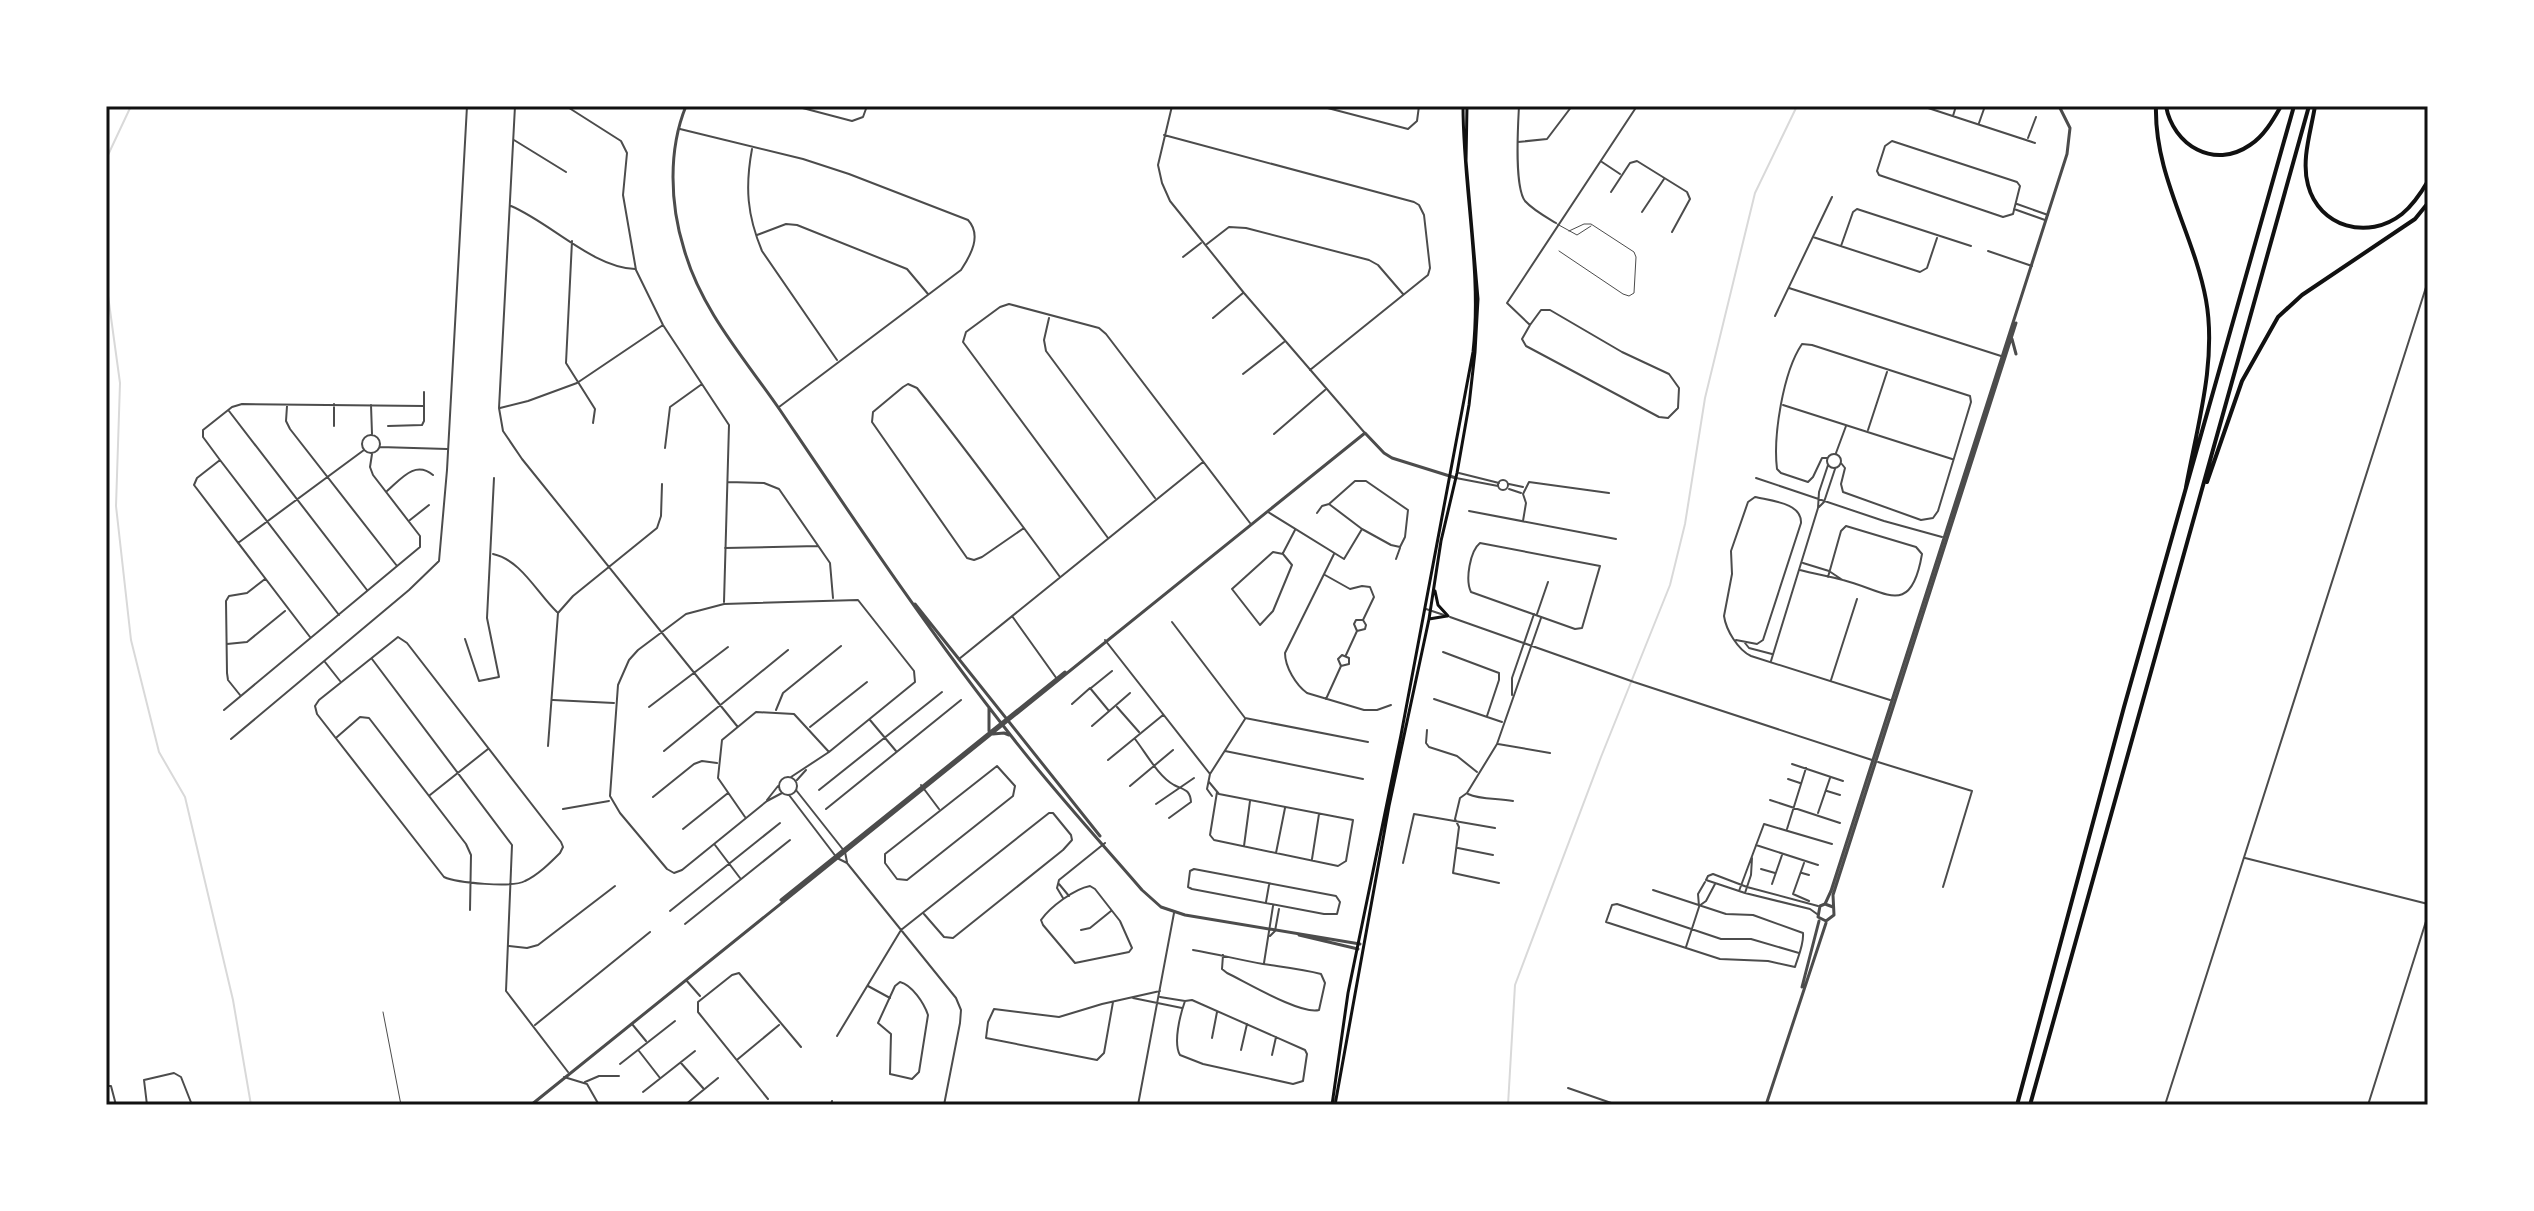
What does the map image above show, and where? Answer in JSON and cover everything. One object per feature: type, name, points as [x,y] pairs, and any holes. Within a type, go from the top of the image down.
[{"type":"highway","points":[[2156,106],[2159,149],[2201,278],[2209,325],[2205,377],[2180,517]]},
{"type":"highway","points":[[2166,106],[2169,121],[2179,137],[2192,148],[2220,155],[2251,145],[2263,134],[2281,106]]},
{"type":"highway","points":[[2017,1105],[2124,707],[2294,106]]},
{"type":"highway","points":[[2030,1105],[2309,106]]},
{"type":"highway","points":[[2315,106],[2307,148],[2306,177],[2316,204],[2330,218],[2346,226],[2378,227],[2402,214],[2414,203],[2428,181]]},
{"type":"highway","points":[[2193,522],[2242,381],[2278,317],[2302,295],[2415,219],[2428,203]]},
{"type":"main road","points":[[1333,1105],[1348,993],[1428,610],[1473,352],[1476,302],[1464,171],[1465,106]]},
{"type":"main road","points":[[1333,1105],[1389,806],[1429,619],[1428,610],[1444,525],[1457,476],[1474,365],[1478,310],[1466,161],[1465,106]]},
{"type":"main road","points":[[1434,588],[1437,603],[1448,616]]},
{"type":"main road","points":[[1429,619],[1448,616]]},
{"type":"street","points":[[231,739],[438,565],[442,549],[467,106]]},
{"type":"street","points":[[515,106],[499,408],[503,431],[737,726]]},
{"type":"street","points":[[566,106],[621,141],[625,147],[627,161],[623,195],[636,270],[663,325],[729,425],[724,604]]},
{"type":"street","points":[[686,106],[679,129],[673,182],[675,209],[683,249],[693,275],[719,322],[844,508],[912,602],[1113,855],[1152,901],[1174,912],[1365,945]]},
{"type":"street","points":[[797,106],[856,121],[863,117],[867,106]]},
{"type":"street","points":[[1035,106],[1053,106]]},
{"type":"street","points":[[1172,106],[1158,165],[1170,201],[1326,390],[1392,458],[1450,477],[1499,484],[1503,490],[1523,494]]},
{"type":"street","points":[[1320,106],[1408,129],[1417,121],[1419,106]]},
{"type":"street","points":[[1519,106],[1517,142],[1523,198],[1557,224]]},
{"type":"street","points":[[1517,142],[1547,139],[1572,106]]},
{"type":"street","points":[[1530,325],[1507,304],[1510,296],[1637,106]]},
{"type":"street","points":[[1922,106],[2035,143]]},
{"type":"street","points":[[1946,114],[1949,106]]},
{"type":"street","points":[[1953,116],[1956,106]]},
{"type":"street","points":[[1978,124],[1985,106]]},
{"type":"street","points":[[1766,1105],[1823,927],[1834,915],[1833,895],[2071,141],[2070,128],[2059,106]]},
{"type":"street","points":[[2027,140],[2036,117]]},
{"type":"street","points":[[679,129],[849,174],[968,220],[972,225],[975,237],[961,270],[778,408]]},
{"type":"street","points":[[1164,135],[1417,204],[1424,215],[1430,270],[1424,280],[1310,370]]},
{"type":"street","points":[[513,139],[566,172]]},
{"type":"street","points":[[1892,141],[2017,182],[2020,186],[2014,209],[2011,216],[2003,217],[1877,174],[1885,146],[1892,141]]},
{"type":"street","points":[[752,147],[746,180],[756,236],[769,261],[839,362]]},
{"type":"street","points":[[1601,161],[1621,175]]},
{"type":"street","points":[[1611,192],[1621,175],[1632,162],[1637,161],[1687,192],[1690,197],[1681,220],[1672,232]]},
{"type":"street","points":[[1642,212],[1665,178]]},
{"type":"street","points":[[1775,316],[1832,197]]},
{"type":"street","points":[[2016,204],[2048,215]]},
{"type":"street","points":[[510,206],[531,215],[614,267],[636,270]]},
{"type":"street","points":[[2014,209],[2046,220]]},
{"type":"street","points":[[1841,246],[1855,210],[1971,246]]},
{"type":"street","points":[[756,236],[786,224],[797,225],[907,269],[929,295]]},
{"type":"street","points":[[1205,245],[1229,227],[1246,228],[1369,260],[1378,265],[1404,295]]},
{"type":"street","points":[[1813,237],[1922,272],[1927,268],[1937,236]]},
{"type":"street","points":[[572,241],[566,363],[595,409],[593,423]]},
{"type":"street","points":[[1183,257],[1202,242]]},
{"type":"street","points":[[1988,251],[2032,266]]},
{"type":"street","points":[[2165,1105],[2428,281]]},
{"type":"street","points":[[1789,288],[2005,355]]},
{"type":"street","points":[[1213,318],[1244,293]]},
{"type":"street","points":[[1108,538],[963,342],[966,332],[1004,305],[1018,304],[1050,316],[1099,328],[1106,334],[1252,525]]},
{"type":"street","points":[[1541,310],[1550,310],[1622,352],[1665,371],[1677,383],[1680,392],[1678,408],[1668,418],[1659,417],[1526,346],[1522,339],[1530,325],[1541,310]]},
{"type":"street","points":[[2016,354],[2013,336],[2018,311]]},
{"type":"street","points":[[1050,316],[1044,340],[1046,351],[1156,499]]},
{"type":"street","points":[[499,408],[577,383],[663,325]]},
{"type":"street","points":[[2005,355],[2013,336]]},
{"type":"street","points":[[1243,374],[1285,341]]},
{"type":"street","points":[[1835,454],[1841,458],[1845,468],[1841,484],[1843,492],[1925,520],[1933,518],[1938,511],[1971,402],[1970,395],[1802,344],[1790,370],[1777,419],[1778,471],[1808,482],[1822,458],[1835,454],[1846,426]]},
{"type":"street","points":[[1868,431],[1887,370]]},
{"type":"street","points":[[665,448],[670,407],[703,383]]},
{"type":"street","points":[[1024,528],[982,557],[974,560],[967,558],[872,422],[873,412],[908,384],[917,388],[1024,528],[1060,577]]},
{"type":"street","points":[[1274,434],[1326,390]]},
{"type":"street","points":[[388,426],[422,425],[424,392]]},
{"type":"street","points":[[339,615],[220,460],[203,430],[242,404],[424,406]]},
{"type":"street","points":[[334,404],[334,426]]},
{"type":"street","points":[[371,404],[372,435]]},
{"type":"street","points":[[287,405],[286,421],[290,429],[397,567]]},
{"type":"street","points":[[1782,405],[1953,459]]},
{"type":"street","points":[[229,410],[368,591]]},
{"type":"street","points":[[531,1105],[1365,433]]},
{"type":"street","points":[[372,435],[379,439],[380,447]]},
{"type":"street","points":[[364,450],[363,441],[372,435]]},
{"type":"street","points":[[224,710],[422,544],[422,538],[371,471],[372,454],[380,447],[448,449]]},
{"type":"street","points":[[237,544],[364,450]]},
{"type":"street","points":[[364,450],[372,454]]},
{"type":"street","points":[[1770,662],[1818,508],[1827,458]]},
{"type":"street","points":[[220,460],[197,478],[194,485],[311,638]]},
{"type":"street","points":[[957,660],[1204,461]]},
{"type":"street","points":[[1818,508],[1824,502],[1836,468],[1841,463]]},
{"type":"street","points":[[1828,465],[1836,468]]},
{"type":"street","points":[[386,492],[413,469],[424,469],[433,475]]},
{"type":"street","points":[[1441,472],[1451,471],[1457,476]]},
{"type":"street","points":[[465,639],[479,681],[497,678],[500,670],[487,618],[494,478]]},
{"type":"street","points":[[1756,478],[1947,539]]},
{"type":"street","points":[[1499,484],[1504,480],[1508,484],[1524,487]]},
{"type":"street","points":[[1317,513],[1355,481],[1366,481],[1407,508],[1405,537],[1396,559]]},
{"type":"street","points":[[1523,522],[1526,503],[1523,494],[1527,483],[1536,481],[1609,493]]},
{"type":"street","points":[[726,482],[775,486],[831,566],[833,599]]},
{"type":"street","points":[[548,746],[558,613],[573,596],[660,524],[662,484]]},
{"type":"street","points":[[1507,489],[1508,484]]},
{"type":"street","points":[[1822,484],[1829,486]]},
{"type":"street","points":[[1736,640],[1757,644],[1763,640],[1802,517],[1794,508],[1757,497],[1748,502],[1731,551],[1732,574],[1724,620],[1743,652],[1893,701]]},
{"type":"street","points":[[1329,504],[1362,529],[1400,547]]},
{"type":"street","points":[[409,521],[429,505]]},
{"type":"street","points":[[1469,511],[1616,539]]},
{"type":"street","points":[[1267,512],[1344,559],[1362,529]]},
{"type":"street","points":[[1800,570],[1828,577],[1842,579],[1890,596],[1900,596],[1911,588],[1922,554],[1916,547],[1846,526],[1841,531],[1828,577]]},
{"type":"street","points":[[1283,554],[1295,530]]},
{"type":"street","points":[[1477,544],[1600,567],[1582,628],[1575,629],[1537,615],[1469,590],[1477,544]]},
{"type":"street","points":[[724,548],[818,546]]},
{"type":"street","points":[[1272,553],[1283,554],[1291,561],[1291,571],[1273,611],[1260,625],[1232,589],[1272,553]]},
{"type":"street","points":[[491,554],[509,558],[544,601],[558,613]]},
{"type":"street","points":[[1334,554],[1285,659],[1302,690],[1370,711],[1391,705]]},
{"type":"street","points":[[1802,562],[1842,579]]},
{"type":"street","points":[[1324,574],[1347,589],[1370,587],[1374,597],[1363,620]]},
{"type":"street","points":[[241,696],[227,677],[226,598],[247,593],[265,579]]},
{"type":"street","points":[[1455,819],[1460,799],[1467,793],[1497,744],[1548,582]]},
{"type":"street","points":[[767,801],[782,778],[791,777],[829,752],[912,685],[915,674],[861,602],[855,599],[724,604],[692,611],[638,650],[618,680],[611,800],[670,872],[682,870],[767,801],[782,793],[789,795],[836,857],[847,863],[951,989],[961,1010],[944,1105]]},
{"type":"street","points":[[1831,681],[1857,599]]},
{"type":"street","points":[[226,644],[247,642],[287,609]]},
{"type":"street","points":[[1428,610],[1634,682],[1972,791],[1943,887]]},
{"type":"street","points":[[1512,696],[1511,681],[1537,615]]},
{"type":"street","points":[[1012,616],[1057,679]]},
{"type":"street","points":[[1357,631],[1355,622],[1363,620]]},
{"type":"street","points":[[1357,631],[1365,629],[1363,620]]},
{"type":"street","points":[[1172,622],[1245,718],[1368,742]]},
{"type":"street","points":[[1346,655],[1357,631]]},
{"type":"street","points":[[394,638],[404,639],[563,847],[558,856],[528,879],[511,884],[444,877],[317,714],[315,706],[340,681],[394,638]]},
{"type":"street","points":[[1105,640],[1210,774]]},
{"type":"street","points":[[1744,642],[1749,648],[1773,654]]},
{"type":"street","points":[[776,711],[783,693],[841,646]]},
{"type":"street","points":[[649,707],[728,647]]},
{"type":"street","points":[[664,751],[788,650]]},
{"type":"street","points":[[1443,652],[1499,673],[1487,716]]},
{"type":"street","points":[[1326,699],[1341,666],[1338,659],[1346,655]]},
{"type":"street","points":[[1341,666],[1349,664],[1346,655]]},
{"type":"street","points":[[371,658],[512,845],[506,991],[569,1073]]},
{"type":"street","points":[[957,660],[1001,724],[1105,844]]},
{"type":"street","points":[[324,661],[340,681]]},
{"type":"street","points":[[1072,704],[1112,671]]},
{"type":"street","points":[[809,728],[867,682]]},
{"type":"street","points":[[1090,688],[1109,711]]},
{"type":"street","points":[[819,790],[942,692]]},
{"type":"street","points":[[1092,726],[1130,693]]},
{"type":"street","points":[[1434,699],[1503,722]]},
{"type":"street","points":[[551,700],[615,703]]},
{"type":"street","points":[[826,809],[961,700]]},
{"type":"street","points":[[1116,706],[1140,733]]},
{"type":"street","points":[[989,707],[990,733]]},
{"type":"street","points":[[746,818],[718,778],[722,740],[737,726],[756,712],[794,714],[829,752]]},
{"type":"street","points":[[1108,760],[1163,714]]},
{"type":"street","points":[[337,737],[360,717],[366,716],[429,796],[471,851],[470,910]]},
{"type":"street","points":[[1214,798],[1208,792],[1210,774],[1245,718]]},
{"type":"street","points":[[869,719],[897,752]]},
{"type":"street","points":[[1427,730],[1426,743],[1429,747],[1457,756],[1478,772]]},
{"type":"street","points":[[990,733],[1004,733],[1012,737]]},
{"type":"street","points":[[1135,739],[1155,765],[1175,785],[1181,786],[1192,800],[1169,818]]},
{"type":"street","points":[[1497,744],[1550,753]]},
{"type":"street","points":[[429,796],[489,749]]},
{"type":"street","points":[[1130,786],[1173,750]]},
{"type":"street","points":[[1225,751],[1363,779]]},
{"type":"street","points":[[1825,904],[1875,761]]},
{"type":"street","points":[[653,797],[698,762],[718,763]]},
{"type":"street","points":[[1792,764],[1843,781]]},
{"type":"street","points":[[809,766],[796,781],[796,790],[844,851],[847,863]]},
{"type":"street","points":[[997,766],[1016,789],[1013,796],[967,834],[907,880],[899,880],[885,863],[885,854],[940,810],[997,766]]},
{"type":"street","points":[[1786,830],[1806,768]]},
{"type":"street","points":[[791,777],[796,781]]},
{"type":"street","points":[[1817,815],[1831,777]]},
{"type":"street","points":[[1156,804],[1194,778]]},
{"type":"street","points":[[1788,779],[1801,783]]},
{"type":"street","points":[[1209,782],[1217,792],[1350,819],[1354,823],[1344,864],[1338,866],[1211,838],[1217,792]]},
{"type":"street","points":[[778,786],[782,793]]},
{"type":"street","points":[[923,787],[940,810]]},
{"type":"street","points":[[789,795],[796,790]]},
{"type":"street","points":[[1826,790],[1840,795]]},
{"type":"street","points":[[683,829],[728,793]]},
{"type":"street","points":[[1467,793],[1513,801]]},
{"type":"street","points":[[563,809],[611,800]]},
{"type":"street","points":[[1244,847],[1250,800]]},
{"type":"street","points":[[1770,800],[1840,823]]},
{"type":"street","points":[[797,807],[805,801]]},
{"type":"street","points":[[1276,853],[1285,806]]},
{"type":"street","points":[[837,1036],[901,930],[1049,813],[1053,813],[1072,836],[1063,850],[953,938],[944,937],[924,914]]},
{"type":"street","points":[[1312,860],[1319,813]]},
{"type":"street","points":[[1403,863],[1413,814],[1495,828]]},
{"type":"street","points":[[1455,819],[1459,824],[1453,873],[1499,883]]},
{"type":"street","points":[[813,828],[821,821]]},
{"type":"street","points":[[670,911],[780,823]]},
{"type":"street","points":[[1745,893],[1755,845],[1764,824],[1832,844]]},
{"type":"street","points":[[685,924],[790,840]]},
{"type":"street","points":[[714,844],[741,879]]},
{"type":"street","points":[[1064,899],[1057,888],[1058,883],[1105,844]]},
{"type":"street","points":[[1755,845],[1818,865]]},
{"type":"street","points":[[1457,848],[1493,855]]},
{"type":"street","points":[[1772,884],[1782,854]]},
{"type":"street","points":[[1739,891],[1752,857]]},
{"type":"street","points":[[2244,858],[2428,904]]},
{"type":"street","points":[[1805,861],[1793,894],[1809,901]]},
{"type":"street","points":[[1195,869],[1270,884],[1332,895],[1340,902],[1337,914],[1333,916],[1189,888],[1190,871],[1195,869]]},
{"type":"street","points":[[1761,869],[1776,874]]},
{"type":"street","points":[[1801,872],[1809,875]]},
{"type":"street","points":[[1685,949],[1699,906],[1698,894],[1711,873],[1747,887],[1833,907]]},
{"type":"street","points":[[1706,880],[1810,909],[1827,921]]},
{"type":"street","points":[[1058,883],[1069,896]]},
{"type":"street","points":[[1699,906],[1706,901],[1716,883]]},
{"type":"street","points":[[1266,904],[1270,884]]},
{"type":"street","points":[[507,946],[527,948],[538,945],[615,886]]},
{"type":"street","points":[[1090,886],[1112,910],[1132,944],[1132,950],[1075,963],[1042,923],[1043,916],[1069,896],[1082,887],[1090,886]]},
{"type":"street","points":[[1653,890],[1726,914],[1753,915],[1803,933],[1799,953],[1793,968],[1768,961],[1720,959],[1607,924],[1605,920],[1612,905],[1617,904],[1721,939],[1751,939],[1799,953]]},
{"type":"street","points":[[1779,902],[1782,894]]},
{"type":"street","points":[[1264,964],[1273,905]]},
{"type":"street","points":[[1270,937],[1275,931],[1279,906]]},
{"type":"street","points":[[1800,994],[1820,906]]},
{"type":"street","points":[[1081,930],[1090,928],[1112,910]]},
{"type":"street","points":[[1138,1105],[1174,912]]},
{"type":"street","points":[[2368,1105],[2428,915]]},
{"type":"street","points":[[534,1025],[650,932]]},
{"type":"street","points":[[1358,946],[1364,951]]},
{"type":"street","points":[[1193,950],[1223,955],[1322,975],[1325,983],[1319,1010],[1314,1012],[1297,1006],[1227,973],[1222,969],[1223,955]]},
{"type":"street","points":[[768,1099],[698,1012],[701,997],[739,973],[801,1047]]},
{"type":"street","points":[[686,979],[701,997]]},
{"type":"street","points":[[903,981],[927,1012],[919,1072],[912,1079],[893,1075],[889,1071],[891,1034],[878,1022],[890,998],[895,986],[903,981]]},
{"type":"street","points":[[867,985],[890,998]]},
{"type":"street","points":[[1113,1002],[1104,1053],[1097,1060],[986,1038],[994,1009],[1059,1017],[1113,1002],[1160,991]]},
{"type":"street","points":[[1158,997],[1192,1000],[1307,1052],[1306,1071],[1301,1083],[1293,1084],[1203,1064],[1180,1055],[1177,1047],[1185,1001]]},
{"type":"street","points":[[1129,998],[1183,1008]]},
{"type":"street","points":[[1212,1038],[1217,1011]]},
{"type":"street","points":[[620,1064],[675,1021]]},
{"type":"street","points":[[631,1023],[647,1043]]},
{"type":"street","points":[[737,1060],[781,1024]]},
{"type":"street","points":[[1241,1050],[1247,1024]]},
{"type":"street","points":[[1272,1055],[1276,1036]]},
{"type":"street","points":[[639,1050],[660,1078]]},
{"type":"street","points":[[643,1092],[695,1051]]},
{"type":"street","points":[[681,1063],[704,1089]]},
{"type":"street","points":[[147,1105],[144,1080],[174,1073],[181,1077],[192,1105]]},
{"type":"street","points":[[584,1083],[599,1076],[619,1076]]},
{"type":"street","points":[[564,1077],[584,1083],[599,1105]]},
{"type":"street","points":[[687,1105],[718,1078]]},
{"type":"street","points":[[106,1086],[111,1086],[116,1105]]},
{"type":"street","points":[[1568,1088],[1617,1105]]},
{"type":"lane","points":[[1557,224],[1573,235],[1579,235],[1593,226]]},
{"type":"lane","points":[[1559,251],[1623,294],[1633,295],[1635,254],[1593,226],[1584,224],[1569,231]]},
{"type":"lane","points":[[383,1012],[401,1105]]},
{"type":"waterway","points":[[106,175],[108,155],[131,106]]},
{"type":"waterway","points":[[1508,1105],[1515,985],[1670,585],[1685,524],[1705,398],[1755,193],[1797,106]]},
{"type":"waterway","points":[[106,281],[120,383],[116,506],[131,640],[159,752],[185,797],[233,1000],[251,1105]]}]
